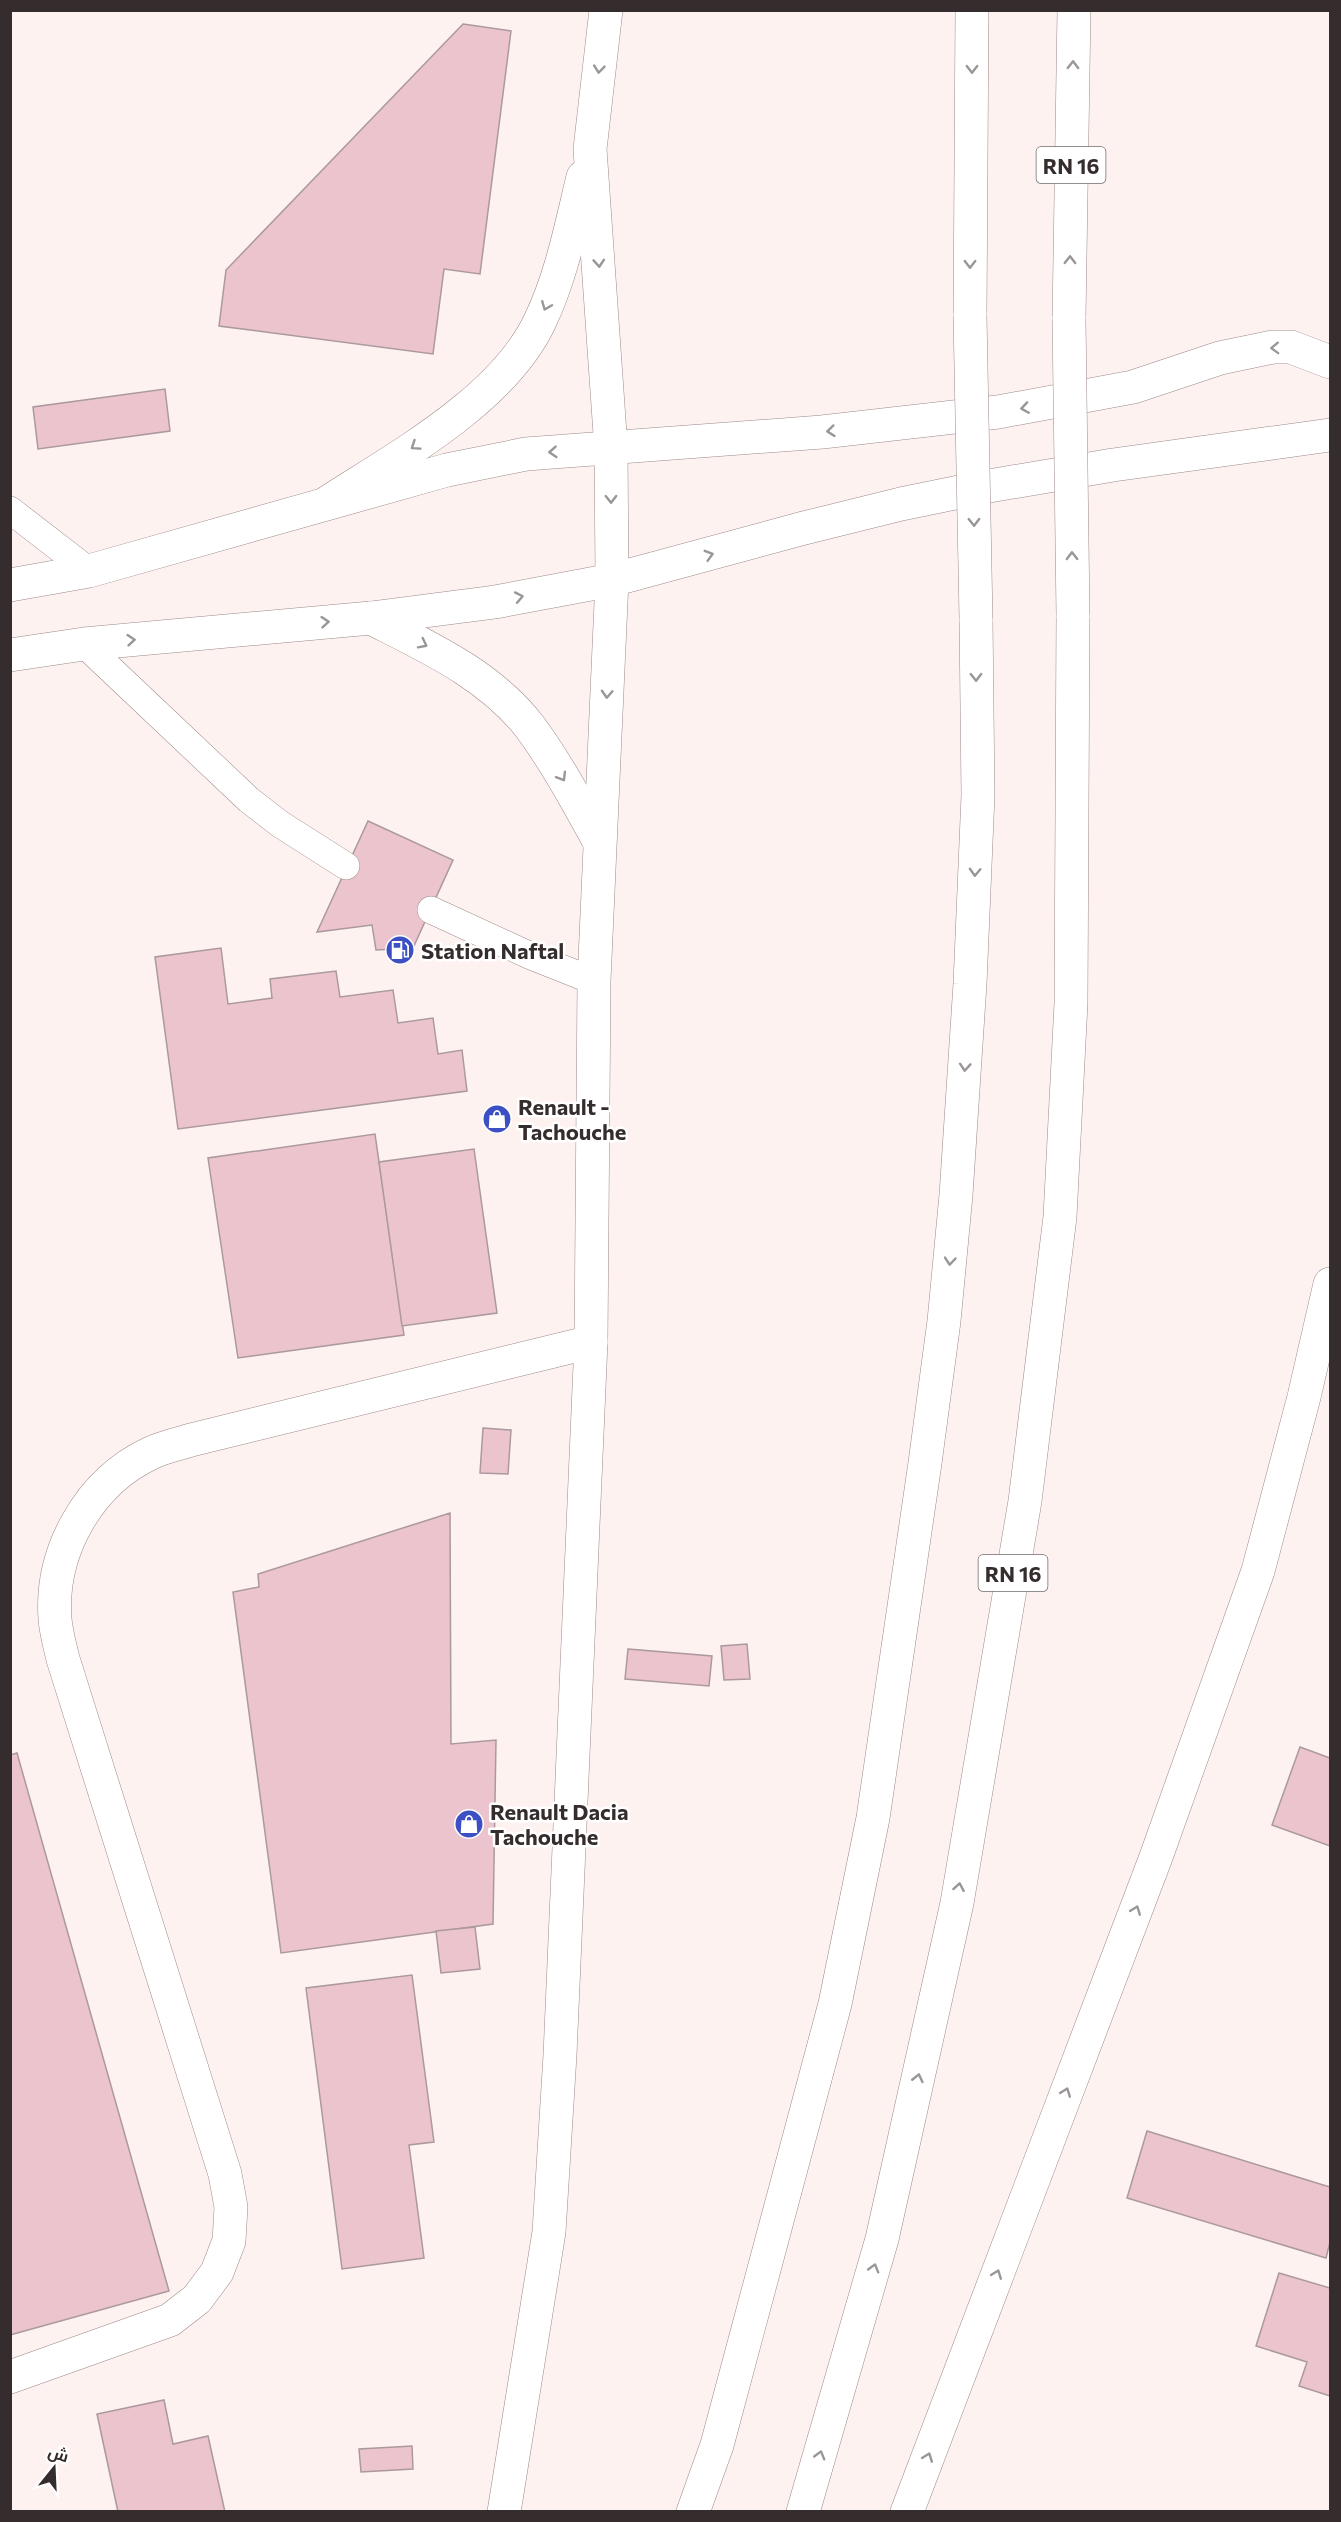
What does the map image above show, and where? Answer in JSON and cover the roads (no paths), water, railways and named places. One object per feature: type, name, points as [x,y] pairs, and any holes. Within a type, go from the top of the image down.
[{"type":"main road","points":[[328,502],[417,444],[463,410],[495,383],[530,339],[558,277],[590,149],[606,10]]},
{"type":"main road","points":[[693,2511],[717,2445],[835,2004],[876,1795],[944,1321],[956,1195],[970,984],[978,795],[970,316],[972,10]]},
{"type":"main road","name":"RN 16","points":[[804,2511],[882,2239],[957,1903],[1026,1501],[1060,1217],[1071,1003],[1073,615],[1069,319],[1074,10]]},
{"type":"main road","points":[[504,2511],[549,2232],[560,2055],[591,1342],[594,981],[612,580],[611,448],[590,149]]},
{"type":"main road","points":[[10,585],[89,571],[328,502],[447,470],[526,453],[822,432],[1009,411],[1133,387],[1220,358],[1273,347],[1291,348],[1330,362]]},
{"type":"main road","points":[[10,655],[84,644],[371,618],[495,602],[612,580],[804,528],[967,491],[1113,465],[1330,435]]},
{"type":"main road","points":[[371,618],[441,653],[473,674],[529,725],[599,841]]},
{"type":"main road","points":[[907,2511],[1156,1857],[1258,1571],[1304,1397],[1330,1284]]},
{"type":"main road","points":[[10,2377],[170,2320],[197,2299],[217,2272],[229,2241],[231,2207],[225,2174],[63,1659],[55,1619],[56,1579],[68,1539],[88,1504],[117,1474],[151,1453],[191,1440],[591,1342]]},
{"type":"lane","points":[[10,510],[89,571]]},
{"type":"lane","points":[[84,644],[249,800],[280,824],[346,866]]},
{"type":"lane","points":[[431,910],[531,956],[594,981]]},
{"type":"place","name":"Station Naftal","points":[[400,950]]},
{"type":"place","name":"Renault - Tachouche","points":[[497,1119]]},
{"type":"place","name":"Renault Dacia Tachouche","points":[[469,1824]]}]
